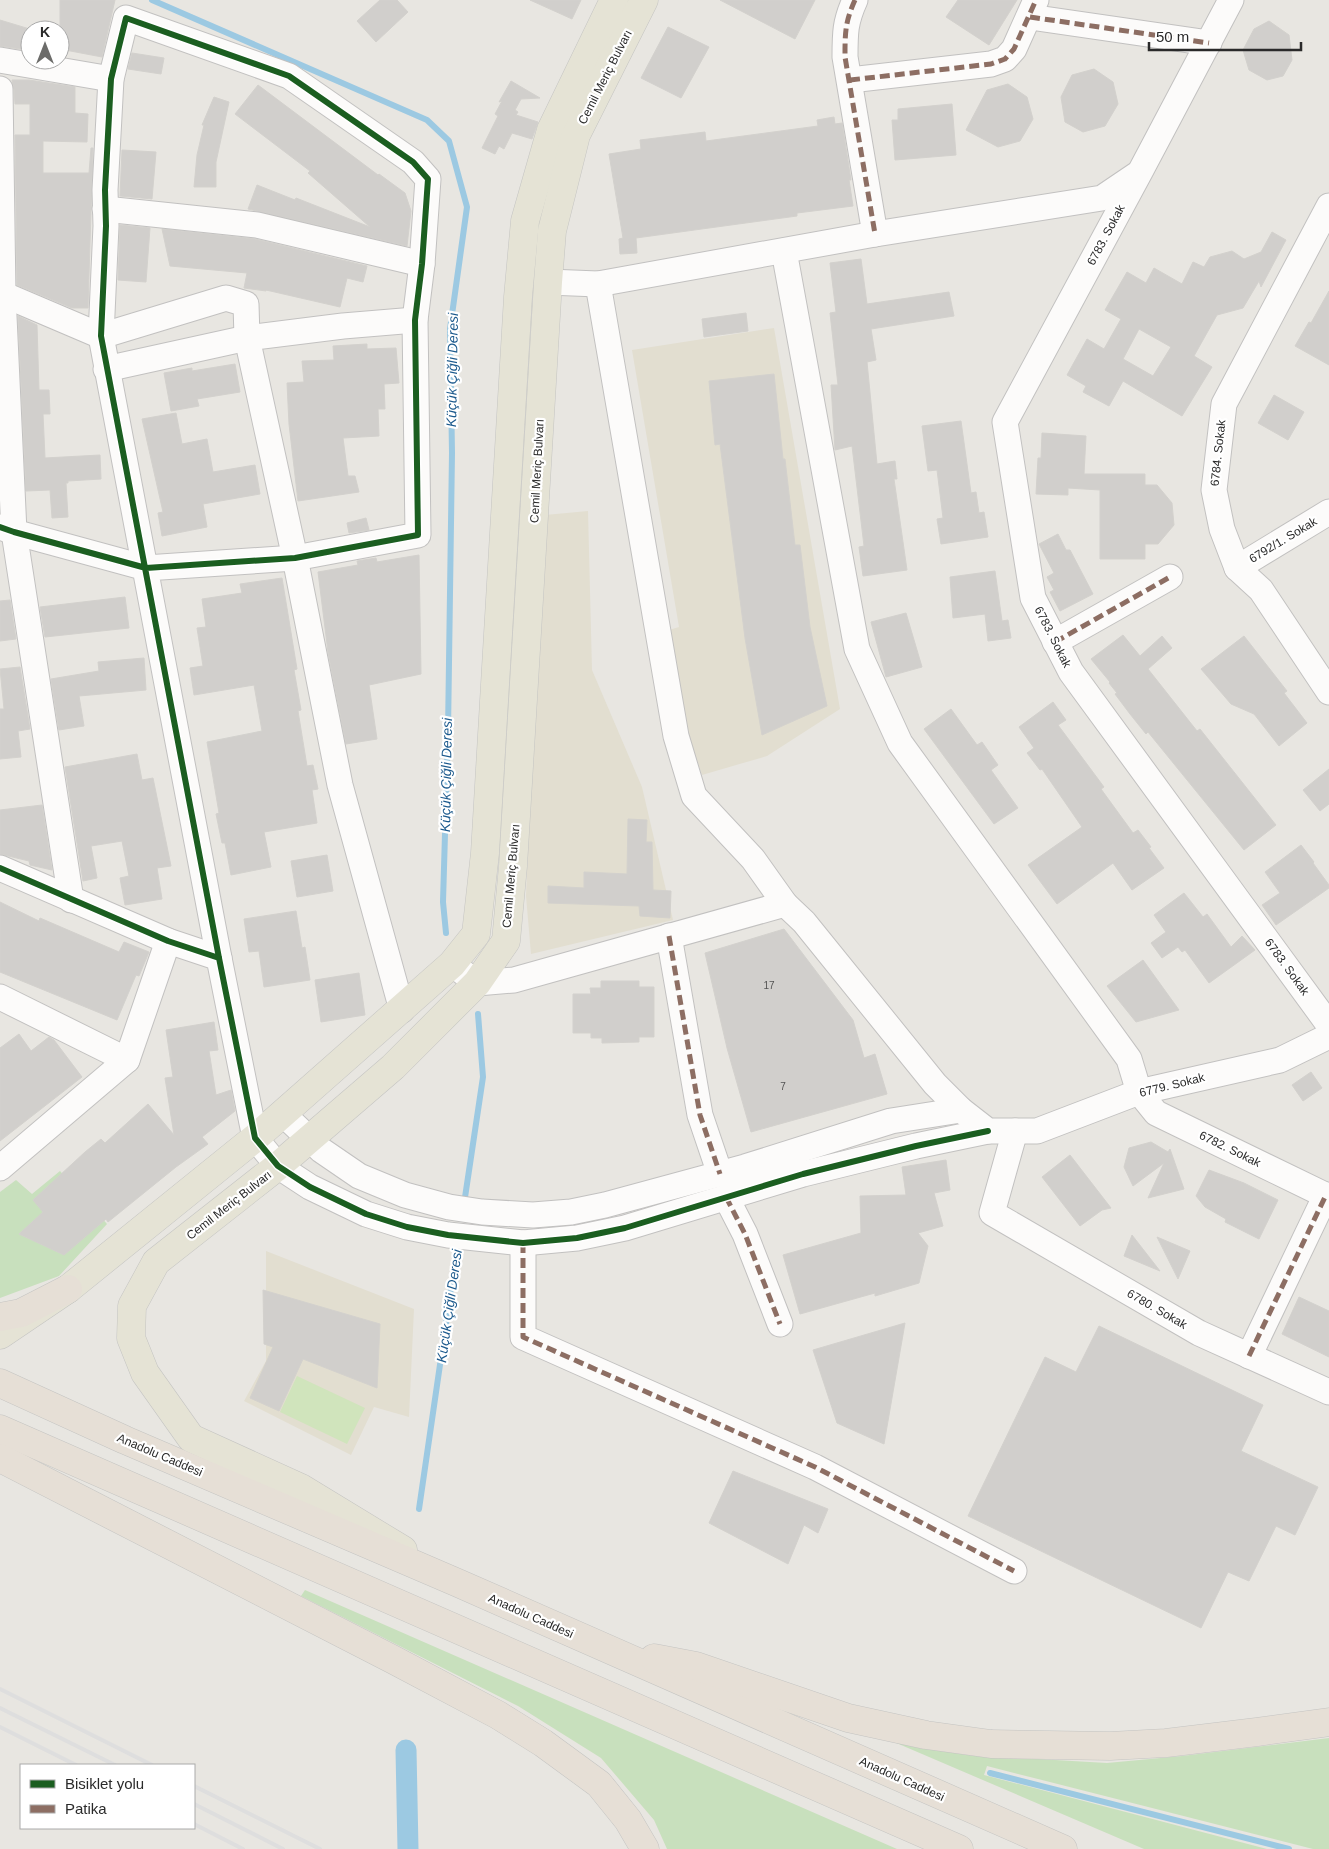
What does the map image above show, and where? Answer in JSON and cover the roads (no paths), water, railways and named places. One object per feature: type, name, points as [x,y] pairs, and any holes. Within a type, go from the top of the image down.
[{"type":"highway","points":[[0,1317],[21,1313],[68,1289]]},
{"type":"highway","name":"Anadolu Caddesi","points":[[0,1383],[125,1440],[1063,1849]]},
{"type":"highway","points":[[0,1429],[959,1849]]},
{"type":"highway","points":[[0,1458],[392,1659],[498,1716],[543,1743],[599,1784],[628,1820],[645,1849]]},
{"type":"highway","points":[[606,1649],[696,1666],[848,1718],[926,1735],[990,1744],[1110,1746],[1220,1736],[1329,1722]]},
{"type":"main road","name":"Cemil Meriç Bulvarı","points":[[0,1335],[68,1289],[255,1138],[452,964],[476,934],[486,852],[518,297],[525,221],[551,130],[614,0]]},
{"type":"main road","name":"Cemil Meriç Bulvarı","points":[[458,1584],[301,1488],[191,1438],[145,1373],[131,1338],[132,1306],[156,1262],[278,1166],[393,1067],[477,983],[506,940],[513,866],[552,231],[576,135],[644,0]]},
{"type":"street","points":[[855,0],[844,31],[845,57],[875,234]]},
{"type":"street","name":"6783. Sokak","points":[[1231,0],[1005,422],[1033,598],[1071,672],[1329,1025]]},
{"type":"street","points":[[850,80],[991,64],[1005,59],[1014,49],[1033,8],[1209,43]]},
{"type":"street","points":[[7,530],[146,568],[295,558],[418,535],[416,320],[428,179],[413,162],[289,76],[126,18],[112,79],[105,209],[106,226],[101,336],[106,369],[146,568],[255,1138],[278,1166],[310,1187],[366,1214],[407,1227],[428,1231],[524,1243],[578,1238],[625,1228],[723,1186],[891,1120],[961,1110]]},
{"type":"street","points":[[0,60],[112,79]]},
{"type":"street","points":[[0,89],[7,530],[71,900]]},
{"type":"street","points":[[548,282],[598,284],[875,234],[1102,198],[1140,172]]},
{"type":"street","name":"6784. Sokak","points":[[1329,206],[1224,404],[1214,490],[1222,529],[1237,568],[1261,590],[1329,692]]},
{"type":"street","points":[[105,209],[257,225],[422,264]]},
{"type":"street","points":[[784,251],[857,649],[900,743],[1129,1059],[1139,1092]]},
{"type":"street","points":[[598,284],[676,736],[694,796],[753,859],[785,904],[804,922],[935,1084],[961,1110],[988,1131]]},
{"type":"street","points":[[2,294],[101,336],[226,298],[246,304],[247,338],[295,558],[340,785],[402,1010]]},
{"type":"street","points":[[106,369],[247,338],[343,326],[416,320]]},
{"type":"street","name":"6792/1. Sokak","points":[[1237,568],[1329,512]]},
{"type":"street","points":[[1055,642],[1170,577]]},
{"type":"street","points":[[0,868],[168,940],[220,958]]},
{"type":"street","points":[[452,964],[477,983],[514,980],[785,904]]},
{"type":"street","points":[[669,936],[700,1116],[723,1186],[745,1234],[780,1324]]},
{"type":"street","points":[[0,1168],[128,1060],[168,940]]},
{"type":"street","points":[[0,997],[128,1060]]},
{"type":"street","name":"6779. Sokak","points":[[723,1186],[803,1174],[988,1131],[1037,1131],[1139,1092],[1280,1060],[1329,1036]]},
{"type":"street","name":"6782. Sokak","points":[[1139,1092],[1156,1113],[1328,1196]]},
{"type":"street","points":[[283,1114],[308,1139],[331,1158],[359,1176],[405,1195],[449,1207],[494,1213],[532,1215],[571,1212],[723,1186]]},
{"type":"street","name":"6780. Sokak","points":[[1015,1131],[992,1213],[1199,1333],[1329,1392]]},
{"type":"street","points":[[1249,1356],[1328,1196]]},
{"type":"street","points":[[524,1243],[524,1337],[815,1467],[1014,1571]]},
{"type":"waterway","name":"Küçük Çiğli Deresi","points":[[152,0],[427,120],[449,141],[467,207],[450,329],[452,453],[448,732],[443,902],[446,933]]},
{"type":"waterway","name":"Küçük Çiğli Deresi","points":[[464,1204],[483,1077],[478,1014]]},
{"type":"waterway","name":"Küçük Çiğli Deresi","points":[[419,1509],[458,1241]]},
{"type":"waterway","name":"Küçük Çiğli Deresi","points":[[406,1750],[408,1849]]},
{"type":"waterway","points":[[990,1773],[1289,1849]]},
{"type":"railway","points":[[0,1689],[150,1764]]},
{"type":"railway","points":[[0,1708],[113,1764]]},
{"type":"railway","points":[[0,1727],[74,1764]]},
{"type":"railway","points":[[195,1786],[320,1849]]},
{"type":"railway","points":[[195,1805],[283,1849]]},
{"type":"railway","points":[[195,1825],[243,1849]]}]
